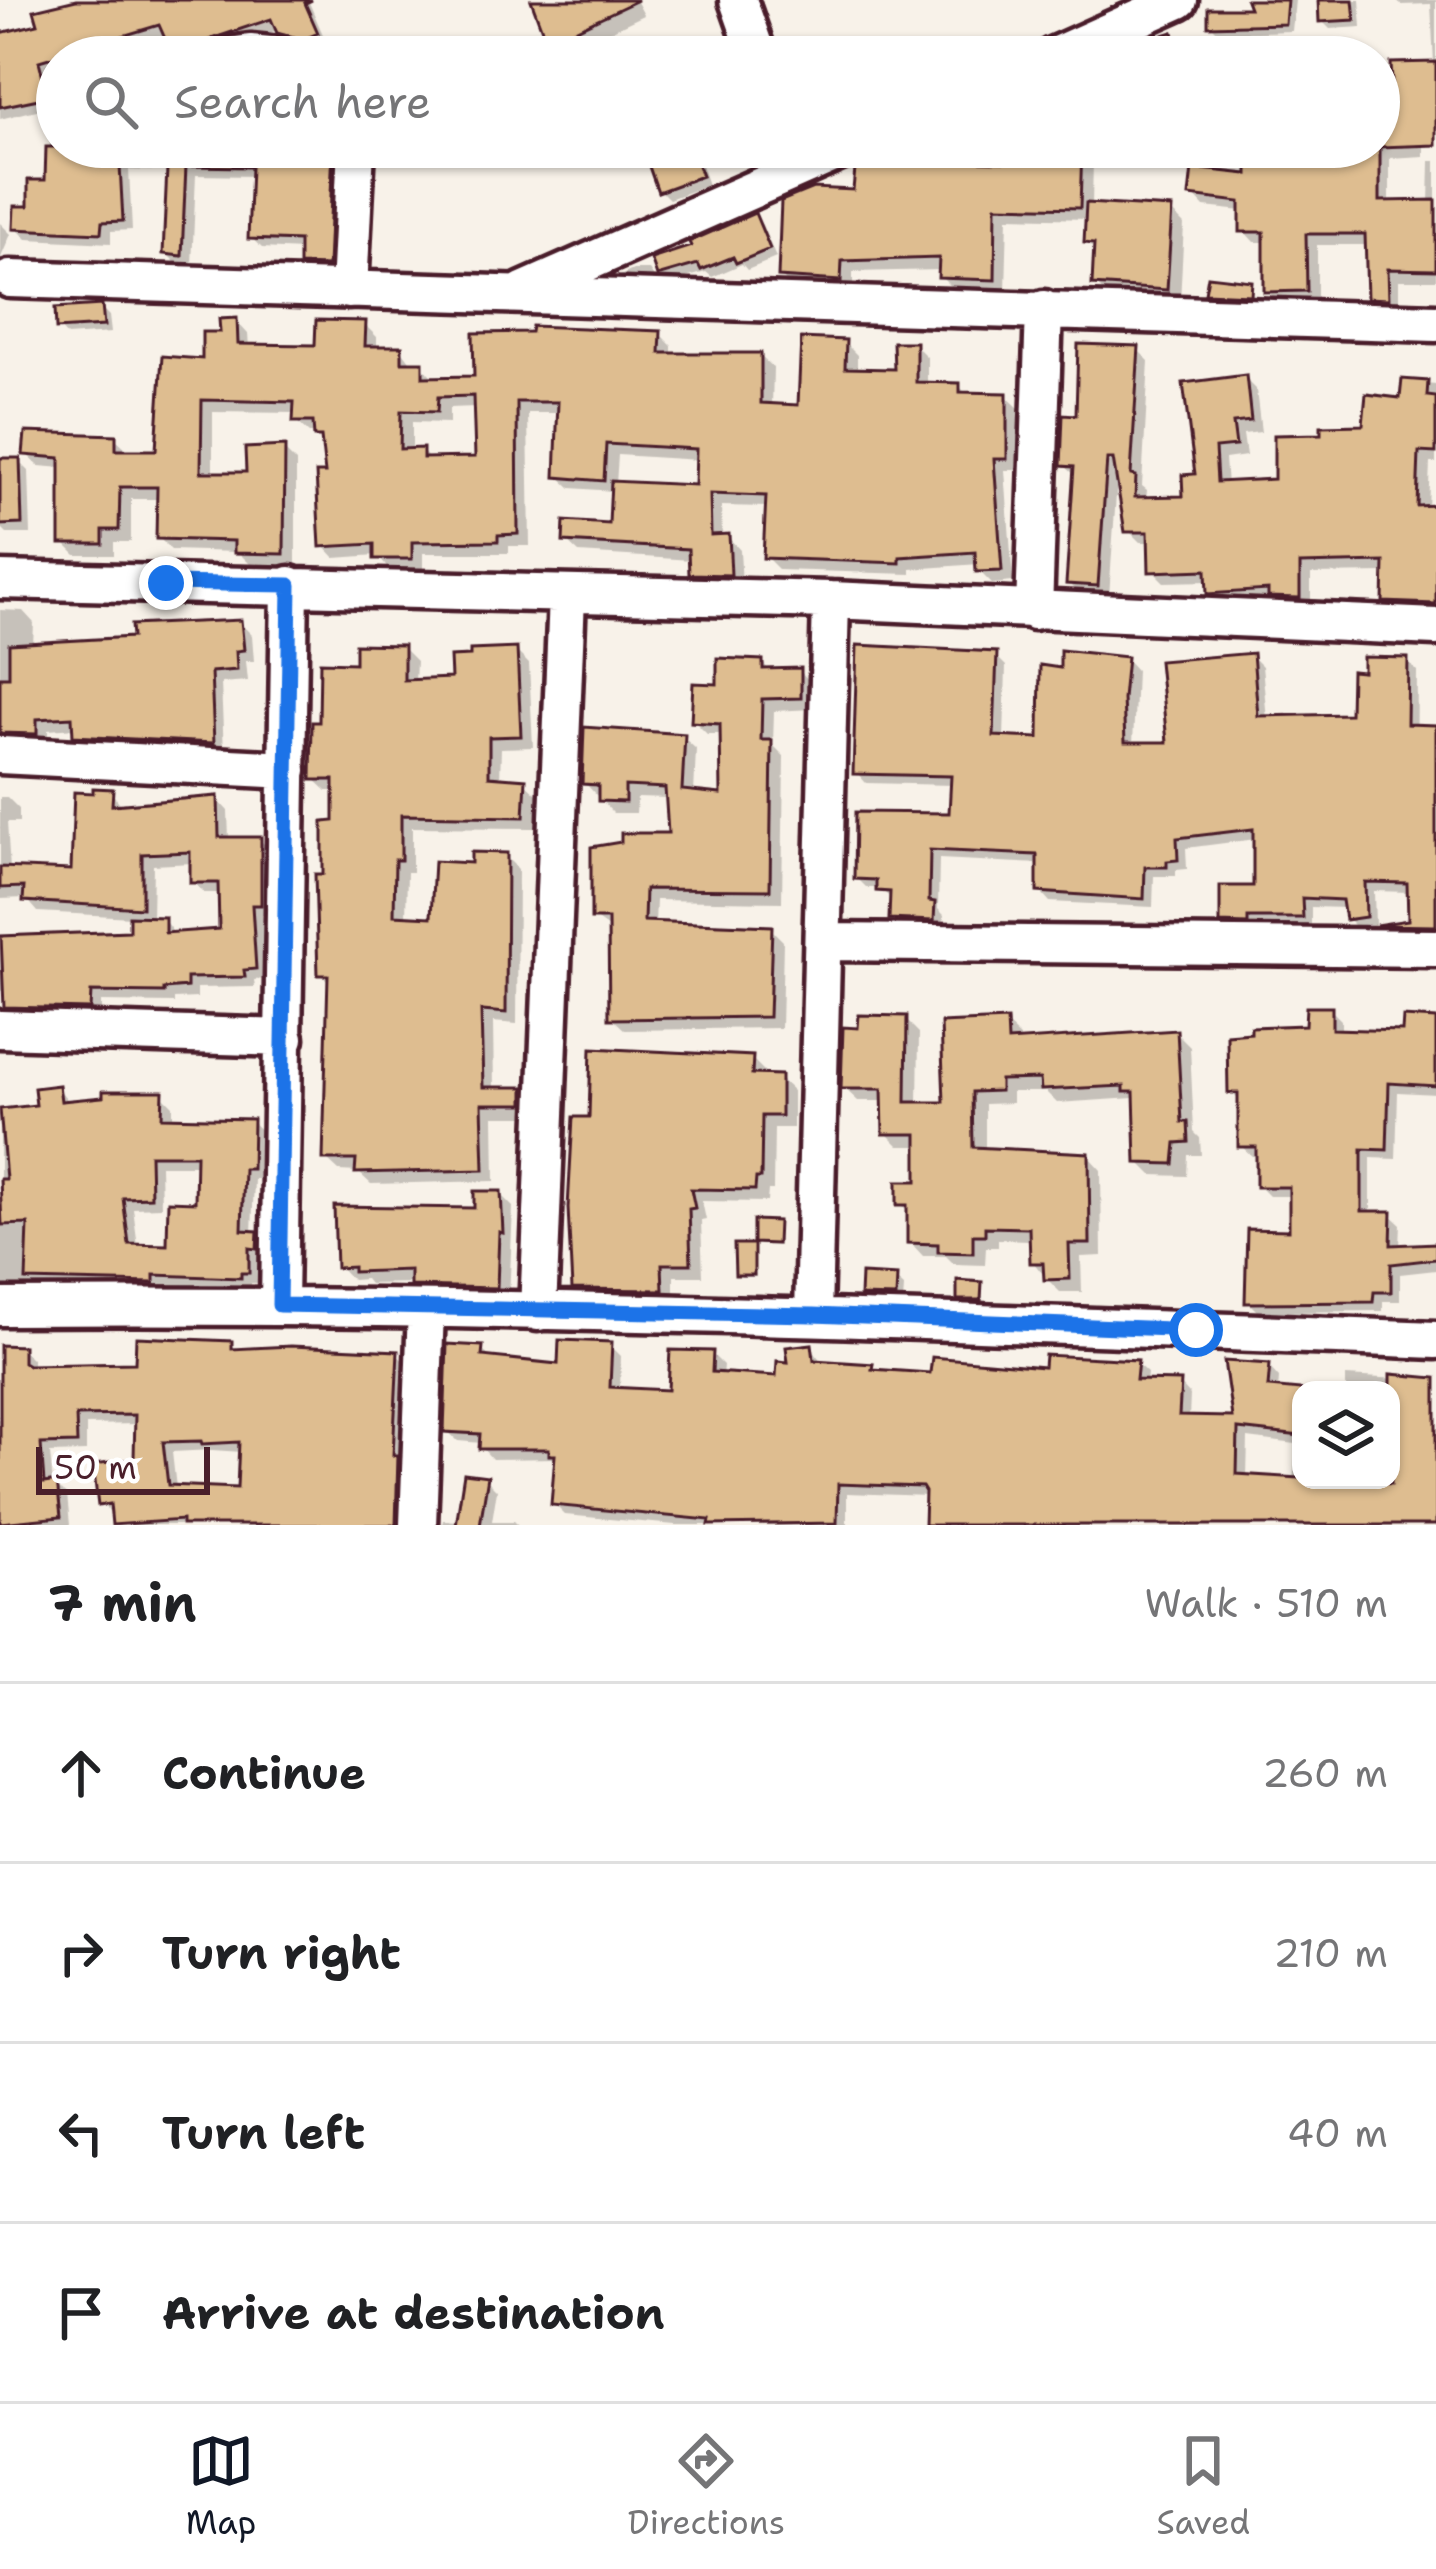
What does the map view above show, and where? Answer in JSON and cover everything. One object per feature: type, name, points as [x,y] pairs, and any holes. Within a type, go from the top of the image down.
[{"type":"street","points":[[738,0],[751,36]]},
{"type":"street","points":[[1098,36],[1178,0]]},
{"type":"street","points":[[349,290],[356,168]]},
{"type":"street","points":[[514,295],[801,168]]},
{"type":"street","points":[[10,279],[1436,323]]},
{"type":"street","points":[[1034,611],[1044,309]]},
{"type":"street","points":[[0,580],[831,600],[1436,626]]},
{"type":"street","points":[[279,1305],[290,585]]},
{"type":"street","points":[[538,1312],[567,596]]},
{"type":"street","points":[[813,1315],[831,600]]},
{"type":"street","points":[[0,754],[289,770]]},
{"type":"street","points":[[825,942],[1436,948]]},
{"type":"street","points":[[0,1028],[285,1037]]},
{"type":"street","points":[[0,1307],[279,1305],[813,1315],[1436,1340]]},
{"type":"street","points":[[418,1525],[426,1309]]},
{"type":"building","points":[[76,0],[312,0],[305,3],[318,33],[277,33],[271,19],[220,36],[164,36],[159,25],[122,36],[36,36],[36,100],[0,107],[0,33],[38,24],[34,10]]},
{"type":"building","points":[[531,0],[638,0],[562,36],[544,36]]},
{"type":"building","points":[[1246,0],[1287,0],[1285,24],[1208,26],[1208,8],[1249,8]]},
{"type":"building","points":[[1318,0],[1353,0],[1355,20],[1319,22]]},
{"type":"building","points":[[1436,62],[1436,145],[1400,146],[1400,63]]},
{"type":"building","points":[[45,168],[120,168],[123,221],[102,222],[101,233],[13,229],[14,206],[28,206],[28,180],[45,180]]},
{"type":"building","points":[[167,168],[186,168],[182,256],[163,254]]},
{"type":"building","points":[[251,168],[332,168],[328,266],[299,265],[299,241],[248,239]]},
{"type":"building","points":[[650,168],[699,168],[702,176],[658,192]]},
{"type":"building","points":[[1081,168],[1080,208],[996,206],[995,280],[938,278],[939,258],[842,261],[841,281],[778,277],[781,201],[813,188],[853,190],[855,169]]},
{"type":"building","points":[[1192,168],[1248,174],[1248,168],[1380,168],[1380,201],[1436,200],[1436,270],[1388,269],[1389,299],[1367,298],[1365,234],[1306,234],[1307,291],[1264,292],[1264,232],[1240,232],[1240,202],[1189,196]]},
{"type":"building","points":[[1086,203],[1172,208],[1167,290],[1092,285],[1094,244],[1084,243]]},
{"type":"building","points":[[755,213],[770,249],[736,263],[733,257],[701,270],[698,264],[657,276],[651,259],[691,246],[689,242]]},
{"type":"building","points":[[1208,276],[1252,281],[1251,295],[1205,293]]},
{"type":"building","points":[[102,305],[104,326],[56,329],[55,308]]},
{"type":"building","points":[[237,318],[238,344],[315,345],[316,320],[366,321],[365,346],[402,346],[402,362],[423,362],[423,377],[474,376],[473,333],[531,332],[532,326],[661,331],[660,353],[761,353],[761,403],[798,405],[801,338],[846,340],[845,368],[894,369],[893,342],[916,342],[916,382],[960,383],[960,392],[1007,393],[1007,459],[994,459],[1002,571],[976,572],[975,552],[900,557],[900,563],[763,558],[766,496],[710,494],[711,535],[729,534],[731,575],[689,574],[688,549],[563,542],[564,521],[609,524],[611,481],[695,485],[696,449],[606,444],[604,481],[555,477],[558,402],[517,402],[518,534],[498,535],[498,541],[412,542],[412,559],[374,559],[374,544],[320,547],[316,473],[325,473],[321,437],[314,437],[313,422],[293,422],[294,402],[202,400],[201,472],[246,472],[245,448],[285,446],[284,554],[234,553],[234,541],[156,539],[157,487],[120,487],[119,530],[103,530],[103,544],[60,544],[60,458],[23,455],[25,432],[116,435],[116,450],[156,450],[162,356],[202,359],[202,332],[220,332],[219,319]],"holes":[[[473,396],[475,457],[423,458],[423,448],[400,449],[401,411],[437,412],[438,397]]]},
{"type":"building","points":[[1078,344],[1139,346],[1131,475],[1136,476],[1135,497],[1183,496],[1182,475],[1195,474],[1183,383],[1246,375],[1251,421],[1233,423],[1236,446],[1215,448],[1217,482],[1274,479],[1274,435],[1321,434],[1321,426],[1363,425],[1366,394],[1400,398],[1402,379],[1428,381],[1427,396],[1436,397],[1436,453],[1419,452],[1417,506],[1436,505],[1436,604],[1383,602],[1384,562],[1300,564],[1300,598],[1268,597],[1268,590],[1207,594],[1206,570],[1149,572],[1148,532],[1125,532],[1113,459],[1107,459],[1098,586],[1066,584],[1074,467],[1061,466],[1063,414],[1076,415]]},
{"type":"building","points":[[0,458],[20,458],[22,524],[0,525]]},
{"type":"building","points":[[241,620],[244,650],[236,651],[237,670],[211,672],[214,743],[73,736],[72,717],[37,719],[37,734],[0,733],[0,677],[9,677],[9,644],[132,637],[131,625]]},
{"type":"building","points":[[355,644],[404,645],[404,680],[451,678],[450,657],[470,656],[470,650],[517,648],[521,736],[489,737],[489,776],[526,779],[524,817],[401,815],[401,860],[395,860],[394,915],[431,917],[434,861],[471,863],[471,852],[507,853],[506,1013],[481,1011],[483,1087],[524,1087],[524,1104],[482,1104],[484,1170],[355,1173],[356,1160],[323,1160],[328,975],[318,975],[315,874],[323,874],[323,822],[334,821],[334,780],[311,780],[312,722],[319,722],[320,662],[355,663]]},
{"type":"building","points":[[857,645],[997,652],[994,736],[1039,738],[1040,665],[1060,668],[1060,650],[1127,657],[1125,742],[1167,742],[1159,661],[1253,653],[1258,716],[1350,714],[1351,671],[1363,672],[1363,657],[1408,658],[1407,724],[1436,725],[1436,926],[1376,925],[1408,920],[1407,883],[1365,882],[1366,917],[1345,920],[1342,900],[1302,898],[1303,918],[1220,923],[1220,886],[1253,886],[1253,829],[1177,838],[1178,860],[1167,861],[1167,867],[1145,867],[1144,899],[1037,892],[1037,855],[930,850],[929,901],[935,902],[934,921],[889,919],[890,892],[876,891],[876,880],[854,879],[855,812],[949,813],[951,776],[853,774]]},
{"type":"building","points":[[717,658],[763,660],[763,669],[801,668],[801,698],[762,699],[761,740],[772,740],[770,890],[645,889],[644,921],[772,926],[769,1017],[609,1019],[608,919],[591,919],[591,847],[621,842],[621,833],[668,833],[665,788],[625,786],[625,802],[598,801],[598,785],[582,784],[584,727],[685,734],[682,790],[721,794],[720,724],[691,722],[693,683],[717,684]]},
{"type":"building","points":[[93,788],[113,789],[112,805],[218,796],[219,837],[261,837],[261,905],[252,905],[256,969],[244,970],[245,977],[187,978],[187,987],[164,989],[164,993],[91,992],[90,1009],[4,1007],[1,936],[129,931],[129,916],[165,917],[165,933],[219,929],[218,883],[190,883],[190,852],[142,854],[142,908],[23,901],[24,887],[0,888],[0,867],[71,870],[74,792],[93,793]]},
{"type":"building","points":[[1306,1007],[1332,1007],[1332,1029],[1402,1031],[1403,1017],[1436,1019],[1436,1086],[1389,1083],[1387,1150],[1362,1149],[1362,1211],[1392,1211],[1391,1245],[1436,1243],[1436,1259],[1391,1264],[1391,1292],[1374,1292],[1373,1302],[1245,1303],[1247,1229],[1289,1230],[1289,1187],[1256,1187],[1256,1147],[1238,1147],[1238,1093],[1228,1093],[1227,1035],[1251,1033],[1251,1027],[1305,1025]]},
{"type":"building","points":[[859,1015],[907,1016],[906,1102],[944,1102],[941,1023],[1007,1020],[1008,1041],[1177,1030],[1182,1122],[1188,1122],[1189,1142],[1176,1143],[1174,1164],[1136,1163],[1134,1092],[1124,1092],[1124,1086],[1041,1090],[1040,1079],[1000,1080],[1000,1091],[972,1092],[973,1147],[1089,1153],[1090,1244],[1069,1244],[1070,1279],[1044,1280],[1043,1263],[1030,1263],[1029,1228],[985,1227],[985,1235],[973,1235],[973,1253],[938,1252],[938,1244],[907,1243],[907,1205],[897,1205],[897,1181],[917,1181],[917,1134],[883,1134],[882,1089],[841,1089],[843,1027],[858,1028]]},
{"type":"building","points":[[591,1048],[753,1056],[752,1074],[781,1075],[781,1116],[762,1116],[761,1178],[756,1178],[755,1190],[691,1189],[695,1208],[689,1209],[691,1264],[662,1264],[663,1290],[572,1289],[568,1208],[573,1117],[589,1117]]},
{"type":"building","points":[[59,1085],[61,1101],[103,1097],[103,1091],[163,1091],[162,1117],[253,1119],[252,1169],[244,1169],[242,1230],[258,1231],[257,1249],[249,1248],[249,1273],[241,1273],[241,1278],[154,1275],[154,1283],[26,1280],[28,1224],[2,1225],[0,1179],[6,1179],[0,1109],[36,1105],[34,1088]],"holes":[[[150,1155],[196,1155],[195,1202],[168,1201],[167,1245],[129,1244],[123,1198],[151,1197]]]},
{"type":"building","points":[[474,1191],[501,1191],[503,1233],[499,1232],[497,1288],[410,1286],[410,1270],[336,1268],[334,1206],[474,1208]]},
{"type":"building","points":[[753,1220],[778,1221],[777,1244],[753,1243]]},
{"type":"building","points":[[734,1244],[754,1244],[754,1275],[735,1275]]},
{"type":"building","points":[[861,1274],[897,1276],[896,1297],[860,1296]]},
{"type":"building","points":[[957,1280],[982,1282],[981,1300],[957,1300]]},
{"type":"building","points":[[136,1337],[232,1341],[232,1349],[291,1346],[398,1351],[393,1455],[398,1455],[396,1525],[182,1525],[182,1520],[112,1525],[110,1504],[98,1506],[93,1464],[134,1459],[135,1415],[76,1416],[77,1443],[41,1444],[44,1483],[57,1481],[61,1517],[0,1523],[0,1345],[23,1346],[23,1362],[28,1365],[135,1363]],"holes":[[[163,1442],[239,1442],[237,1488],[168,1485]]]},
{"type":"building","points":[[559,1340],[612,1342],[610,1387],[668,1390],[670,1350],[713,1351],[712,1372],[776,1376],[777,1361],[788,1362],[786,1347],[812,1344],[814,1360],[930,1373],[932,1357],[1044,1367],[1045,1355],[1138,1360],[1136,1380],[1181,1381],[1179,1416],[1232,1417],[1224,1361],[1270,1364],[1268,1387],[1292,1389],[1292,1435],[1238,1429],[1237,1474],[1292,1478],[1292,1489],[1400,1489],[1400,1381],[1391,1381],[1391,1374],[1436,1378],[1436,1525],[924,1525],[922,1487],[838,1484],[837,1523],[709,1525],[710,1520],[551,1505],[555,1455],[549,1455],[549,1449],[479,1449],[480,1434],[444,1432],[447,1344],[483,1346],[482,1356],[558,1364]]},
{"type":"building","points":[[464,1473],[488,1476],[480,1525],[456,1525]]},
{"type":"route","points":[[166,583],[290,585],[279,1305],[813,1315],[1196,1330]]}]
